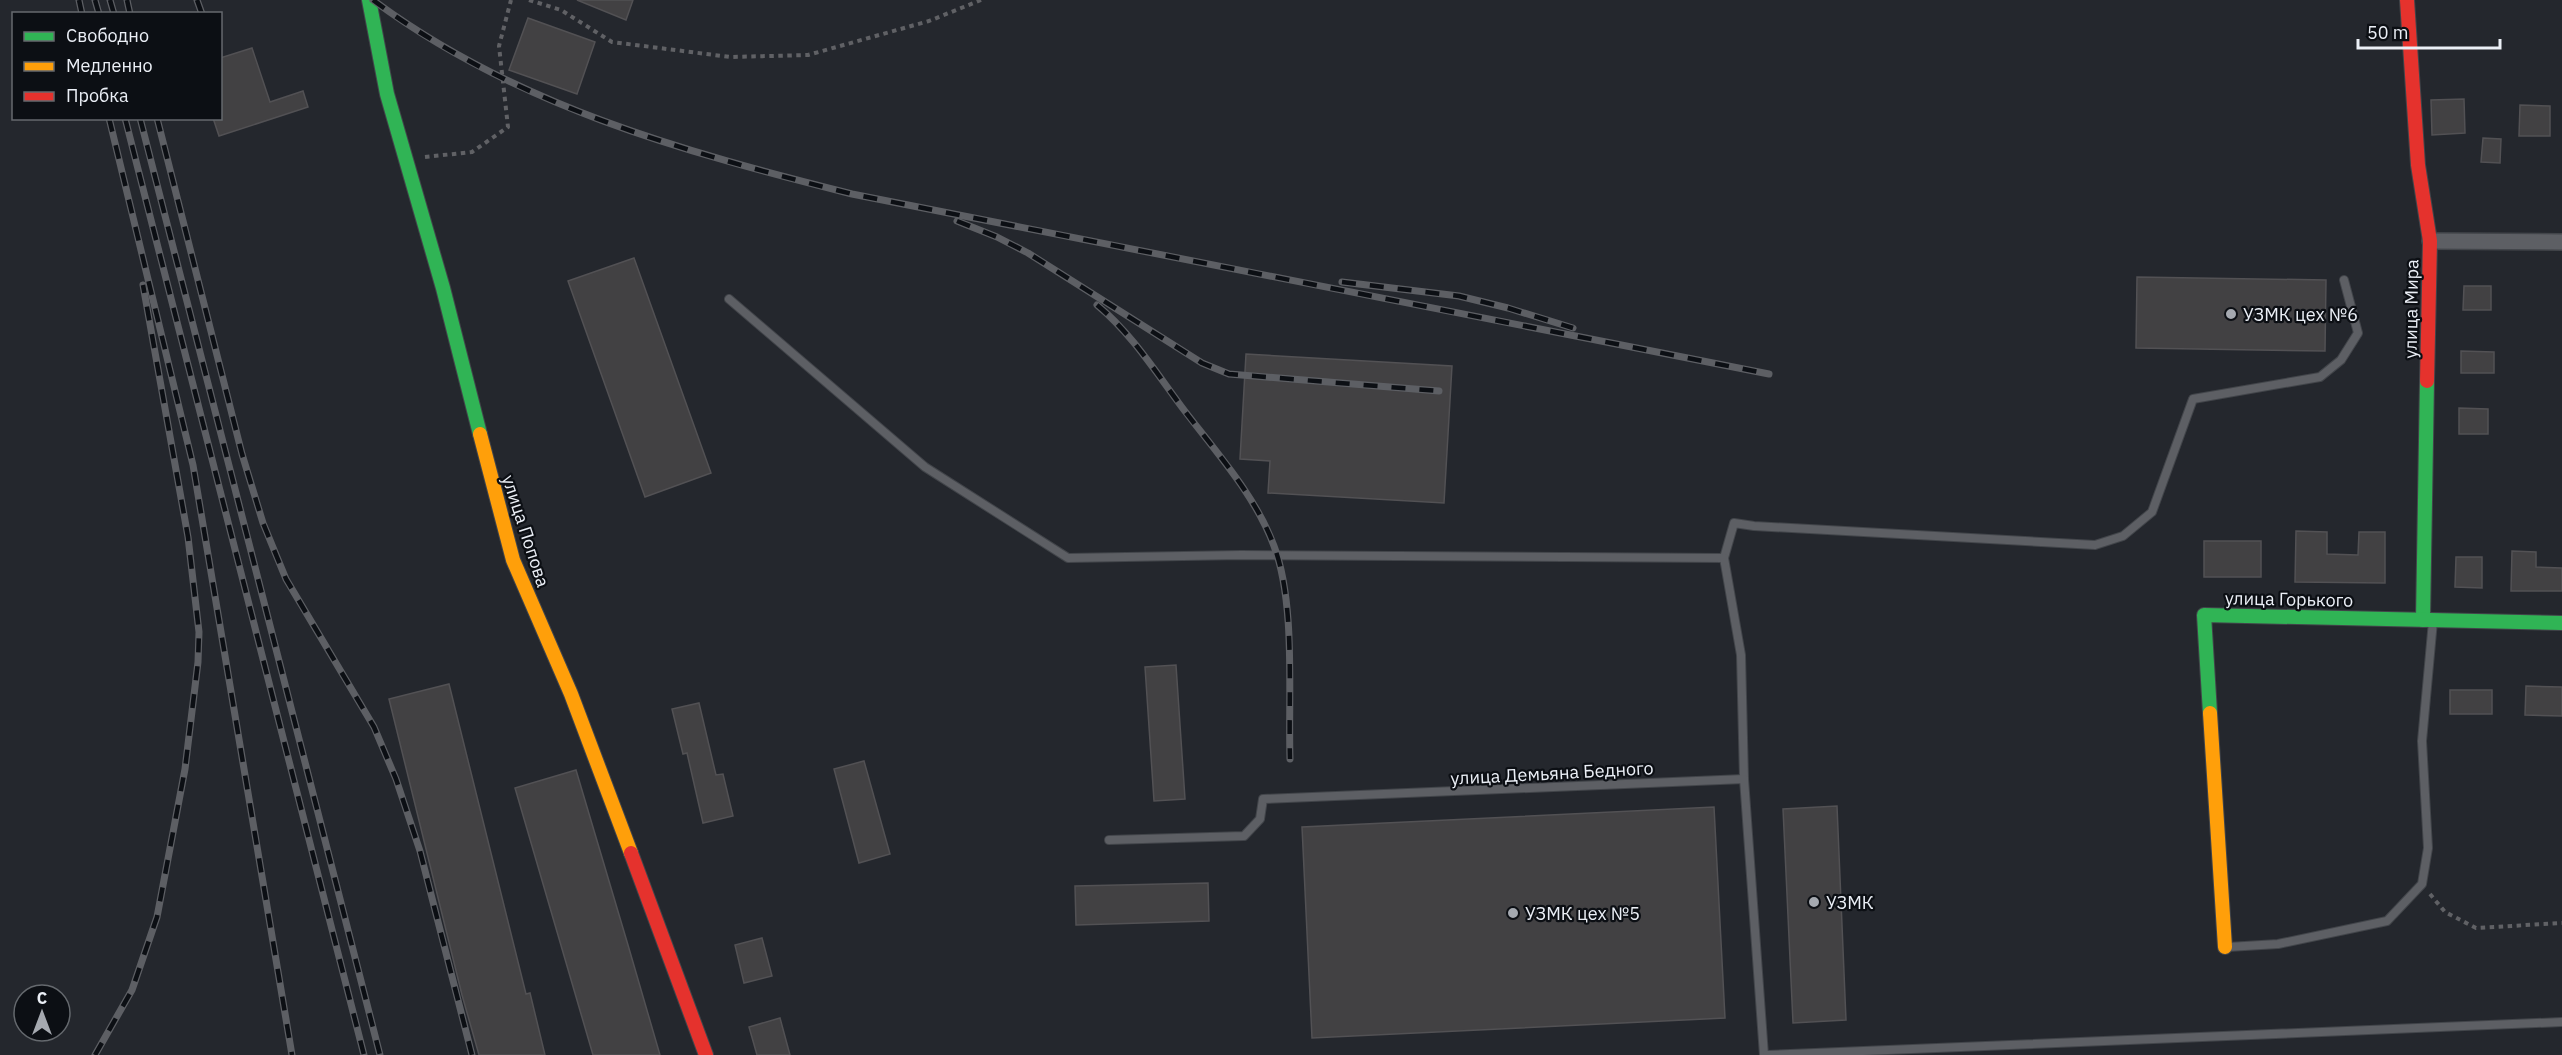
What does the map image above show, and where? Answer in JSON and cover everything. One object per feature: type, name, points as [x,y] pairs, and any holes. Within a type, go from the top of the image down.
[{"type":"street","name":"улица Попова","points":[[369,0],[387,94],[513,560],[571,694],[706,1055]]},
{"type":"street","name":"улица Мира","points":[[2407,0],[2418,165],[2430,241],[2428,620]]},
{"type":"street","points":[[2430,241],[2562,242]]},
{"type":"street","name":"улица Горького","points":[[2225,947],[2204,615],[2562,623]]},
{"type":"lane","points":[[2344,280],[2358,333],[2341,360],[2320,377],[2193,399],[2152,512],[2123,536],[2095,544],[1734,523],[1724,558],[1741,656],[1744,779],[1766,1055],[2562,1022]]},
{"type":"lane","points":[[729,299],[925,467],[1068,558],[1241,555],[1724,558]]},
{"type":"lane","points":[[2225,947],[2278,944],[2387,921],[2422,884],[2428,848],[2422,741],[2428,620]]},
{"type":"lane","name":"улица Демьяна Бедного","points":[[1109,840],[1244,836],[1260,819],[1263,799],[1744,779]]},
{"type":"path","points":[[406,159],[472,152],[508,128],[499,46],[511,0]]},
{"type":"path","points":[[529,0],[561,10],[612,42],[730,57],[808,55],[929,21],[981,0]]},
{"type":"path","points":[[2422,884],[2445,912],[2476,928],[2562,923]]},
{"type":"building","points":[[577,0],[633,0],[626,20]]},
{"type":"building","points":[[528,18],[595,42],[577,94],[509,70]]},
{"type":"building","points":[[252,48],[270,102],[303,91],[308,107],[219,136],[214,120],[222,120],[222,57]]},
{"type":"building","points":[[2464,99],[2465,133],[2432,135],[2431,100]]},
{"type":"building","points":[[2520,105],[2550,106],[2550,136],[2519,136]]},
{"type":"building","points":[[2483,138],[2501,139],[2500,163],[2481,162]]},
{"type":"building","points":[[634,258],[711,473],[645,497],[568,281]]},
{"type":"building","name":"УЗМК цех №6","points":[[2137,277],[2326,280],[2325,351],[2136,348]]},
{"type":"building","points":[[2464,286],[2491,286],[2491,310],[2463,310]]},
{"type":"building","points":[[2461,351],[2494,352],[2494,373],[2461,373]]},
{"type":"building","points":[[1246,354],[1452,366],[1444,503],[1268,493],[1270,461],[1240,459]]},
{"type":"building","points":[[2459,408],[2488,409],[2488,434],[2459,434]]},
{"type":"building","points":[[2296,531],[2327,532],[2327,554],[2358,555],[2359,532],[2385,532],[2385,583],[2295,582]]},
{"type":"building","points":[[2204,541],[2261,541],[2261,577],[2204,577]]},
{"type":"building","points":[[2512,551],[2536,552],[2536,567],[2562,568],[2562,591],[2511,591]]},
{"type":"building","points":[[2456,557],[2482,557],[2482,588],[2455,587]]},
{"type":"building","points":[[1176,665],[1185,799],[1154,801],[1145,667]]},
{"type":"building","points":[[449,684],[526,994],[530,993],[545,1055],[479,1055],[462,995],[389,699]]},
{"type":"building","points":[[2526,686],[2562,687],[2562,716],[2525,715]]},
{"type":"building","points":[[2450,690],[2492,690],[2492,714],[2450,714]]},
{"type":"building","points":[[699,703],[716,775],[723,774],[733,816],[703,823],[687,753],[683,754],[672,709]]},
{"type":"building","points":[[864,761],[890,854],[859,863],[834,769]]},
{"type":"building","points":[[576,770],[660,1055],[593,1055],[515,788]]},
{"type":"building","name":"УЗМК","points":[[1837,806],[1846,1020],[1793,1023],[1783,809]]},
{"type":"building","name":"УЗМК цех №5","points":[[1714,807],[1725,1018],[1312,1038],[1302,827]]},
{"type":"building","points":[[1208,883],[1209,921],[1076,925],[1075,886]]},
{"type":"building","points":[[762,938],[772,976],[744,983],[735,945]]},
{"type":"building","points":[[780,1018],[790,1055],[757,1055],[749,1027]]},
{"type":"railway","points":[[79,0],[82,12]]},
{"type":"railway","points":[[95,0],[98,12]]},
{"type":"railway","points":[[110,0],[113,12]]},
{"type":"railway","points":[[127,0],[130,12]]},
{"type":"railway","points":[[197,0],[201,12]]},
{"type":"railway","points":[[373,0],[427,37],[484,69],[542,96],[602,121],[664,142],[789,178],[852,194],[1769,374]]},
{"type":"railway","points":[[109,120],[193,465],[292,1055]]},
{"type":"railway","points":[[126,120],[364,1055]]},
{"type":"railway","points":[[141,120],[380,1055]]},
{"type":"railway","points":[[158,120],[242,454],[263,523],[286,579],[374,727],[396,779],[420,851],[472,1055]]},
{"type":"railway","points":[[957,221],[997,237],[1028,253],[1202,363],[1229,374],[1439,391]]},
{"type":"railway","points":[[1342,282],[1459,296],[1573,328]]},
{"type":"railway","points":[[95,1055],[132,990],[157,917],[185,769],[198,662],[199,632],[188,537],[143,285]]},
{"type":"railway","points":[[1097,305],[1142,353],[1233,473],[1266,527],[1281,569],[1286,595],[1290,651],[1290,759]]},
{"type":"traffic: fast","points":[[369,0],[387,94],[443,288],[480,434]]},
{"type":"traffic: fast","points":[[2423,620],[2427,381]]},
{"type":"traffic: fast","points":[[2210,713],[2204,615],[2562,623]]},
{"type":"traffic: slow","points":[[480,434],[513,560],[571,694],[631,853]]},
{"type":"traffic: slow","points":[[2210,713],[2225,947]]},
{"type":"traffic: jam","points":[[2407,0],[2418,165],[2430,241],[2427,381]]},
{"type":"traffic: jam","points":[[631,853],[706,1055]]},
{"type":"place","name":"УЗМК цех №6","points":[[2231,314]]},
{"type":"place","name":"УЗМК","points":[[1814,902]]},
{"type":"place","name":"УЗМК цех №5","points":[[1513,913]]}]
